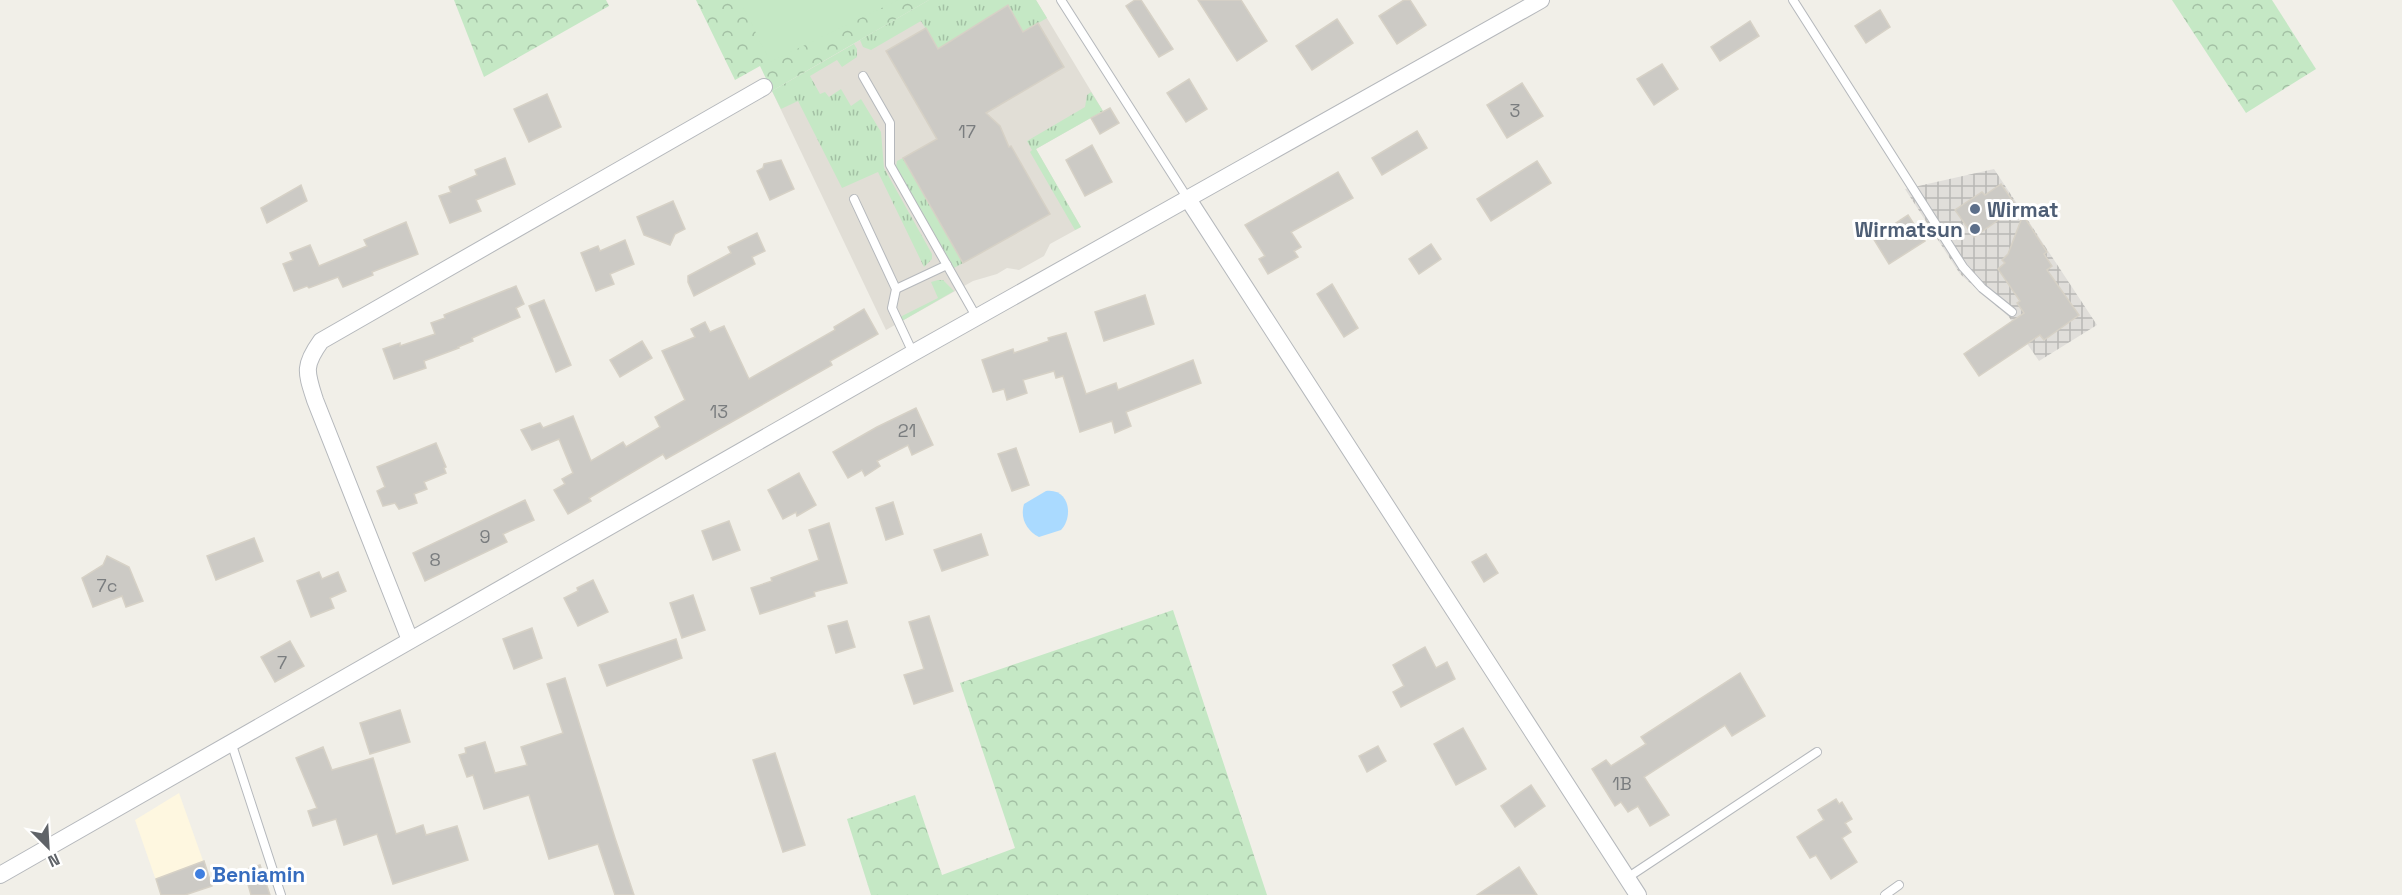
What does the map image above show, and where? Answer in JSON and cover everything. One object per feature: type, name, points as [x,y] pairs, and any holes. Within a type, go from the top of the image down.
[{"type":"street","points":[[0,875],[913,354],[1541,0]]},
{"type":"street","points":[[410,640],[315,400],[307,376],[309,357],[321,341],[764,87]]},
{"type":"street","points":[[1188,199],[1638,895]]},
{"type":"lane","points":[[1061,0],[1188,199]]},
{"type":"lane","points":[[1793,0],[1963,267],[1982,288],[2012,312]]},
{"type":"lane","points":[[863,76],[890,123],[890,165],[977,318]]},
{"type":"lane","points":[[854,199],[896,289],[892,308],[913,354]]},
{"type":"lane","points":[[896,289],[947,265]]},
{"type":"lane","points":[[231,742],[281,895]]},
{"type":"lane","points":[[1627,878],[1817,752]]},
{"type":"lane","points":[[1885,895],[1899,885]]},
{"type":"shaded area","points":[[929,0],[1036,0],[1103,111],[1036,149],[1081,227],[1050,244],[1044,256],[1019,270],[1007,268],[997,274],[973,281],[886,330],[772,91]]},
{"type":"shaded area","points":[[1994,169],[2097,325],[2039,361],[2009,317],[1960,274],[1905,189]]},
{"type":"shaded area","points":[[179,793],[212,886],[185,895],[161,895],[135,820]]},
{"type":"green space","points":[[454,0],[606,0],[609,6],[484,77]]},
{"type":"green space","points":[[696,0],[929,0],[772,91],[760,66],[735,80]]},
{"type":"green space","points":[[740,0],[898,0],[770,62]]},
{"type":"green space","points":[[929,0],[1036,0],[1047,18],[1023,32],[1008,6],[938,49],[921,21],[871,50],[863,47],[860,40]]},
{"type":"green space","points":[[2172,0],[2272,0],[2316,69],[2246,113]]},
{"type":"green space","points":[[854,44],[857,57],[842,67],[837,60],[810,76],[820,94],[825,92],[829,97],[841,89],[851,106],[861,99],[881,132],[884,168],[932,254],[932,259],[924,267],[878,172],[842,188],[798,101],[781,109],[772,91]]},
{"type":"green space","points":[[1091,92],[1103,111],[1036,149],[1081,227],[1075,230],[1030,152],[1032,150],[1027,141],[1085,107],[1087,95]]},
{"type":"green space","points":[[903,158],[963,263],[954,268],[896,167],[897,161]]},
{"type":"green space","points":[[943,280],[954,291],[902,321],[900,317],[938,298],[931,282]]},
{"type":"green space","points":[[1173,610],[1267,895],[871,895],[847,819],[915,795],[942,875],[1015,848],[960,683]]},
{"type":"water","points":[[1046,491],[1054,491],[1064,498],[1067,504],[1067,518],[1061,530],[1039,537],[1025,523],[1023,509],[1024,504]]},
{"type":"building","points":[[1135,0],[1141,0],[1173,49],[1159,57],[1126,6]]},
{"type":"building","points":[[1198,0],[1241,0],[1267,41],[1237,61]]},
{"type":"building","points":[[1404,0],[1410,0],[1426,25],[1397,44],[1379,16]]},
{"type":"building","points":[[1008,5],[1023,32],[1038,23],[1064,67],[986,113],[1000,126],[1009,147],[1011,146],[1050,214],[963,263],[903,158],[937,139],[886,51],[926,28],[938,49]]},
{"type":"building","points":[[1880,10],[1890,27],[1866,43],[1855,26]]},
{"type":"building","points":[[1337,19],[1353,43],[1312,70],[1296,46]]},
{"type":"building","points":[[1750,21],[1759,36],[1720,61],[1711,47]]},
{"type":"building","points":[[1662,64],[1678,89],[1654,105],[1637,79]]},
{"type":"building","points":[[1189,79],[1207,109],[1186,122],[1167,93]]},
{"type":"building","points":[[1522,83],[1543,116],[1507,138],[1487,105]]},
{"type":"building","points":[[547,94],[561,127],[529,142],[514,109]]},
{"type":"building","points":[[1110,108],[1119,123],[1100,134],[1091,118]]},
{"type":"building","points":[[1417,131],[1427,148],[1382,175],[1372,158]]},
{"type":"building","points":[[1092,145],[1112,182],[1085,196],[1066,160]]},
{"type":"building","points":[[505,158],[515,184],[476,200],[481,211],[450,223],[439,196],[451,192],[449,187],[477,175],[475,170]]},
{"type":"building","points":[[781,160],[794,189],[770,200],[757,171],[763,168],[764,164]]},
{"type":"building","points":[[1537,161],[1551,183],[1491,221],[1477,199]]},
{"type":"building","points":[[1338,172],[1353,198],[1291,232],[1301,247],[1294,251],[1298,257],[1268,274],[1259,259],[1265,256],[1245,225]]},
{"type":"building","points":[[2001,184],[2017,207],[1974,237],[1955,210],[1982,192],[1985,195]]},
{"type":"building","points":[[301,185],[307,201],[267,223],[261,208]]},
{"type":"building","points":[[673,201],[685,229],[675,234],[670,245],[644,235],[637,217]]},
{"type":"building","points":[[1908,215],[1925,241],[1889,264],[1873,238]]},
{"type":"building","points":[[2023,215],[2047,252],[2044,254],[2052,266],[2047,270],[2079,315],[2044,340],[2040,335],[1979,376],[1964,354],[2024,313],[2017,303],[2020,301],[1998,269],[2005,263],[2002,260],[2008,254]]},
{"type":"building","points":[[406,222],[418,254],[372,272],[373,275],[343,287],[338,277],[294,291],[283,264],[293,260],[290,253],[310,245],[319,266],[367,246],[364,240]]},
{"type":"building","points":[[757,233],[765,251],[752,257],[755,264],[694,296],[688,276],[731,253],[728,247]]},
{"type":"building","points":[[625,240],[634,264],[610,274],[614,284],[596,291],[581,253],[598,246],[600,251]]},
{"type":"building","points":[[1431,244],[1441,259],[1419,274],[1409,259]]},
{"type":"building","points":[[1332,284],[1358,328],[1344,337],[1317,294]]},
{"type":"building","points":[[516,286],[524,304],[516,308],[520,317],[472,338],[473,341],[459,348],[424,361],[426,368],[394,379],[383,349],[400,343],[400,346],[435,334],[431,323],[445,318],[444,315]]},
{"type":"building","points":[[1145,295],[1154,324],[1104,341],[1095,312]]},
{"type":"building","points":[[544,300],[571,365],[556,372],[529,306]]},
{"type":"building","points":[[864,309],[878,334],[830,361],[832,365],[666,459],[663,454],[589,498],[591,501],[568,514],[554,490],[565,484],[562,479],[573,473],[559,439],[532,450],[521,430],[540,423],[543,428],[573,416],[591,461],[623,442],[626,447],[660,427],[655,417],[685,400],[662,351],[695,337],[691,329],[705,322],[710,332],[724,326],[749,379],[835,330],[834,327]]},
{"type":"building","points":[[1066,333],[1086,394],[1116,383],[1118,390],[1193,360],[1201,383],[1126,412],[1131,426],[1115,433],[1112,421],[1080,432],[1063,376],[1056,378],[1054,371],[1023,380],[1027,393],[1007,400],[1004,389],[993,392],[982,360],[1013,349],[1014,353]]},
{"type":"building","points":[[642,341],[652,358],[620,377],[610,360]]},
{"type":"building","points":[[916,408],[933,445],[912,455],[908,445],[877,461],[880,466],[865,476],[862,470],[848,478],[833,452]]},
{"type":"building","points":[[436,443],[446,467],[444,468],[446,473],[424,482],[427,489],[414,494],[417,503],[399,509],[395,503],[383,506],[377,491],[385,487],[377,467]]},
{"type":"building","points":[[1016,448],[1029,485],[1012,491],[998,454]]},
{"type":"building","points":[[799,473],[816,505],[797,516],[796,512],[783,519],[768,490]]},
{"type":"building","points":[[525,500],[534,520],[503,534],[507,542],[425,581],[413,553]]},
{"type":"building","points":[[893,502],[903,534],[886,540],[876,508]]},
{"type":"building","points":[[729,521],[740,550],[713,560],[702,531]]},
{"type":"building","points":[[829,523],[847,583],[814,592],[815,596],[760,614],[751,588],[819,560],[809,530]]},
{"type":"building","points":[[981,534],[988,555],[942,571],[934,550]]},
{"type":"building","points":[[254,538],[263,561],[216,580],[207,556]]},
{"type":"building","points":[[1486,554],[1498,573],[1484,582],[1472,562]]},
{"type":"building","points":[[107,556],[129,567],[143,601],[126,607],[122,596],[93,607],[82,578],[103,565]]},
{"type":"building","points":[[319,572],[322,579],[338,572],[346,591],[330,598],[334,608],[311,617],[297,581]]},
{"type":"building","points":[[593,580],[608,612],[578,626],[564,598]]},
{"type":"building","points":[[693,595],[705,630],[682,638],[670,603]]},
{"type":"building","points":[[929,616],[953,691],[914,704],[904,675],[924,669],[909,622]]},
{"type":"building","points":[[847,621],[855,647],[836,653],[828,626]]},
{"type":"building","points":[[532,628],[542,658],[514,669],[503,639]]},
{"type":"building","points":[[676,639],[682,658],[607,686],[599,665]]},
{"type":"building","points":[[290,641],[304,666],[275,682],[261,657]]},
{"type":"building","points":[[1425,647],[1436,668],[1447,662],[1455,679],[1401,707],[1393,692],[1404,686],[1393,665]]},
{"type":"building","points":[[1740,673],[1765,716],[1732,736],[1725,725],[1644,777],[1669,815],[1650,826],[1638,806],[1628,812],[1621,802],[1615,806],[1592,769],[1606,760],[1611,766],[1646,744],[1641,737]]},
{"type":"building","points":[[565,678],[634,895],[615,895],[598,844],[549,859],[529,795],[484,809],[473,775],[467,777],[459,755],[466,753],[465,748],[485,742],[495,773],[527,765],[521,747],[563,733],[547,684]]},
{"type":"building","points":[[400,710],[410,742],[370,754],[360,723]]},
{"type":"building","points":[[1463,728],[1486,769],[1456,785],[1434,744]]},
{"type":"building","points":[[1378,746],[1386,761],[1367,772],[1359,756]]},
{"type":"building","points":[[323,747],[332,770],[373,758],[396,834],[423,825],[426,835],[457,826],[468,860],[393,884],[377,834],[344,845],[336,819],[313,826],[308,811],[317,808],[296,758]]},
{"type":"building","points":[[775,753],[805,845],[783,852],[753,760]]},
{"type":"building","points":[[1531,785],[1545,806],[1515,827],[1501,806]]},
{"type":"building","points":[[1836,799],[1839,804],[1842,802],[1852,819],[1845,823],[1851,832],[1842,838],[1857,862],[1831,879],[1816,855],[1810,858],[1797,837],[1824,820],[1818,810]]},
{"type":"building","points":[[204,861],[212,886],[185,895],[161,895],[156,879]]},
{"type":"building","points":[[260,865],[270,895],[251,895],[244,870]]},
{"type":"building","points":[[1519,867],[1537,895],[1477,895]]},
{"type":"place","name":"Wirmat","points":[[1975,209]]},
{"type":"place","name":"Wirmatsun","points":[[1975,229]]},
{"type":"place","name":"Beniamin","points":[[200,874]]}]
